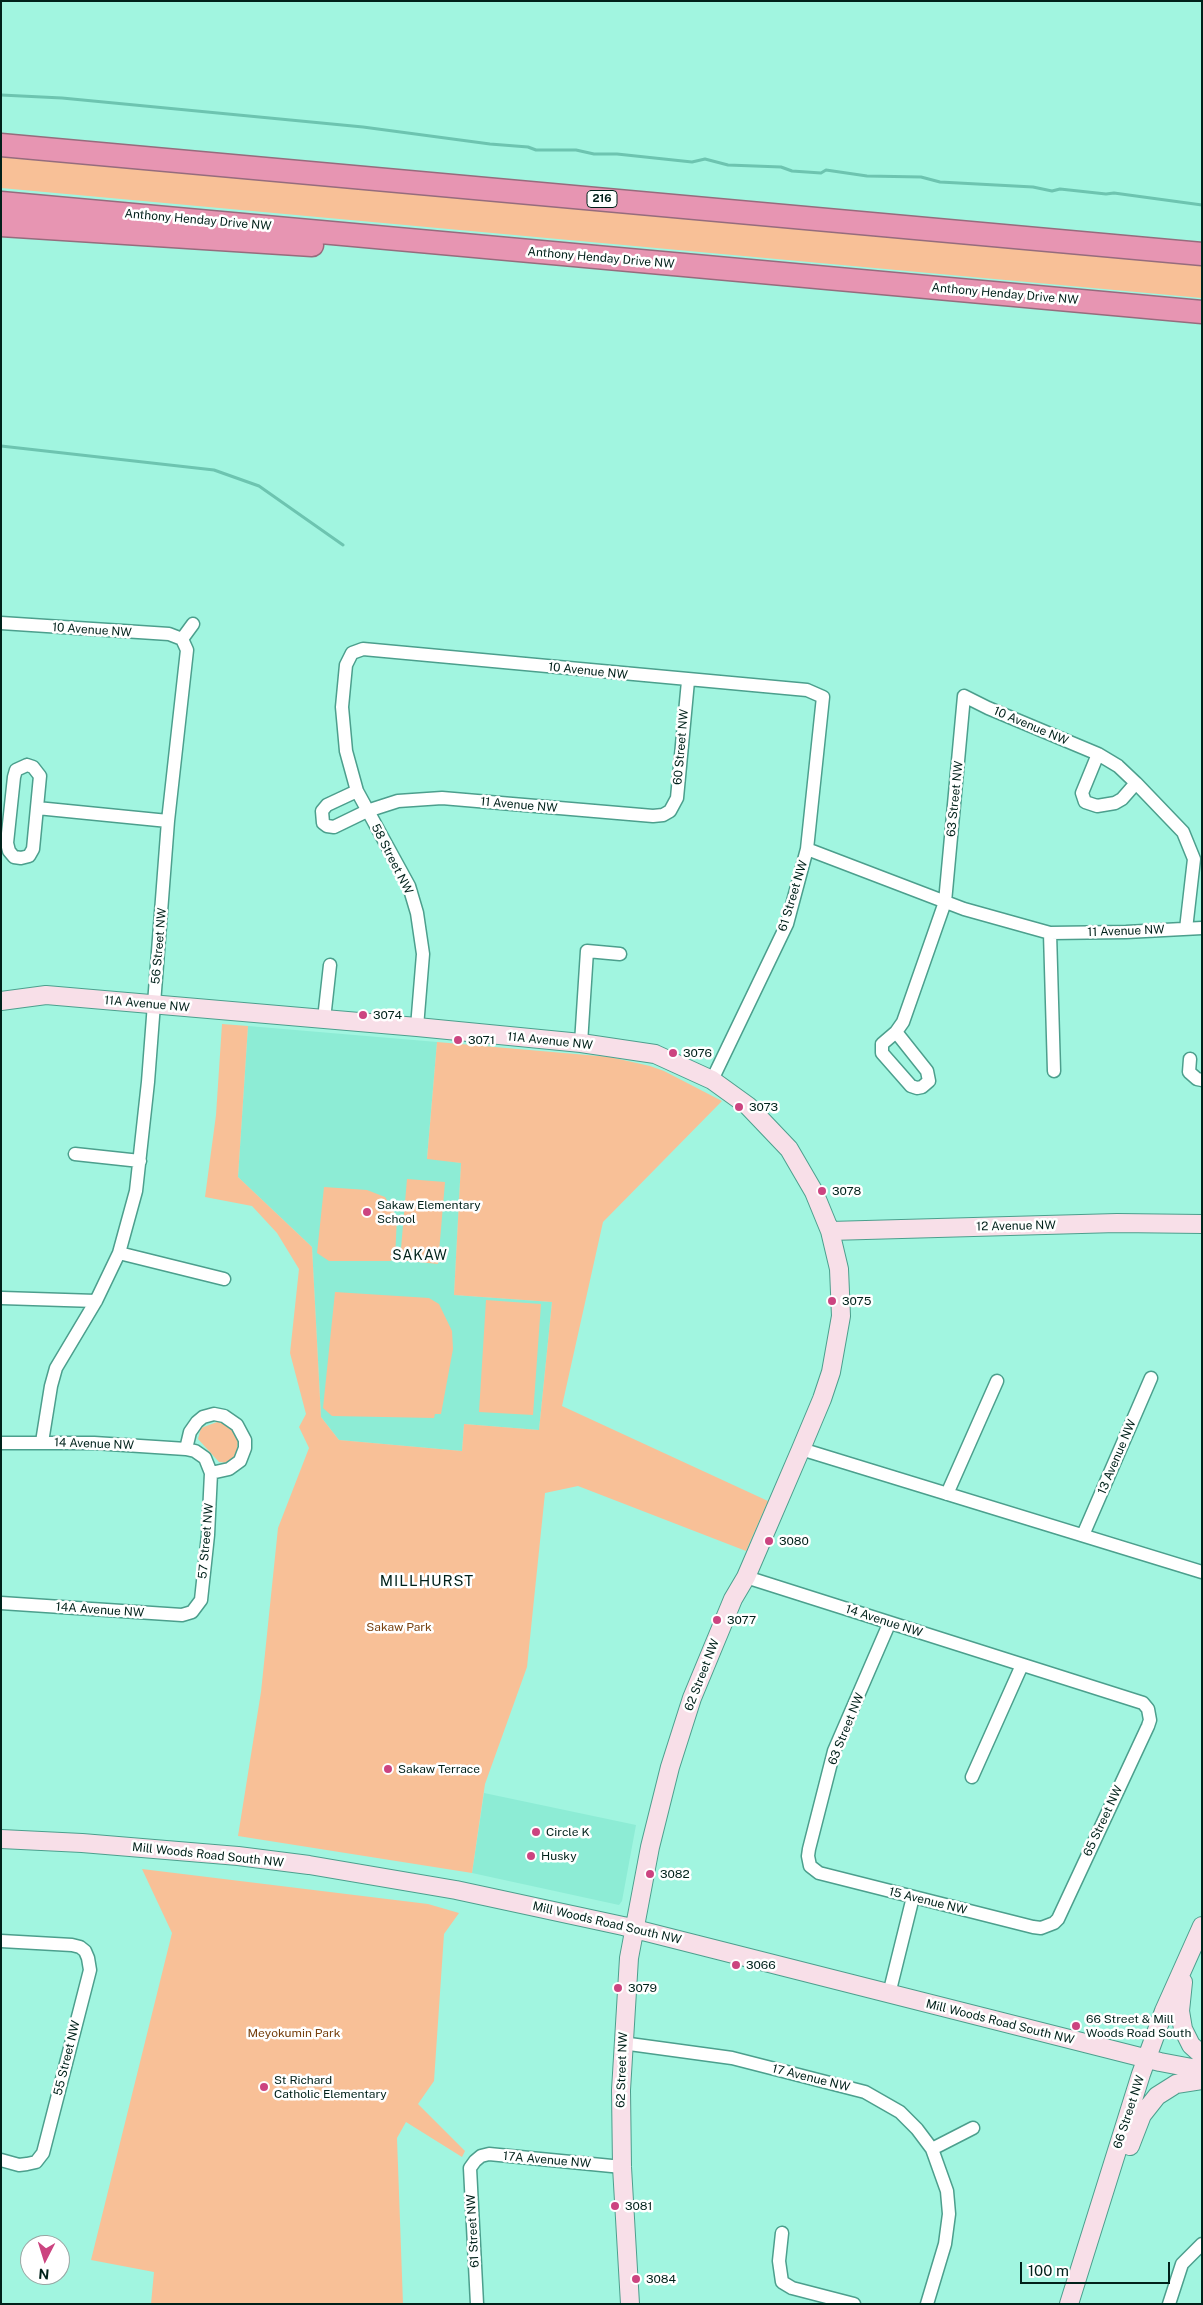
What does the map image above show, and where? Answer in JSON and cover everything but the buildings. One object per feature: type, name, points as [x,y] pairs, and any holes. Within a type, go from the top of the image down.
[{"type":"highway","name":"216","points":[[1,145],[1202,254]]},
{"type":"highway","name":"Anthony Henday Drive NW","points":[[1,203],[1202,312]]},
{"type":"highway","points":[[1,225],[312,246],[430,242]]},
{"type":"street","name":"10 Avenue NW","points":[[1,623],[169,634],[182,639]]},
{"type":"street","points":[[182,639],[192,624]]},
{"type":"street","name":"56 Street NW","points":[[42,1442],[50,1386],[56,1368],[96,1301],[119,1253],[136,1192],[154,1004],[168,822],[187,650],[182,639]]},
{"type":"street","name":"10 Avenue NW","points":[[352,653],[363,650],[688,681],[807,690],[823,697]]},
{"type":"street","name":"58 Street NW","points":[[352,653],[346,665],[342,706],[346,751],[358,791],[409,886],[417,913],[423,954],[417,1027]]},
{"type":"street","name":"60 Street NW","points":[[670,811],[677,798],[688,681]]},
{"type":"street","name":"10 Avenue NW","points":[[964,696],[1098,754],[1118,766],[1184,832],[1194,858],[1186,929]]},
{"type":"street","name":"63 Street NW","points":[[945,902],[964,696]]},
{"type":"street","name":"61 Street NW","points":[[712,1080],[787,924],[807,849],[823,697]]},
{"type":"street","points":[[1098,754],[1082,793],[1085,802],[1097,806],[1115,803],[1122,799],[1136,783]]},
{"type":"street","points":[[27,765],[33,768],[40,776],[37,808],[34,849],[25,858],[14,857],[9,851],[7,843],[14,776],[16,770],[27,765]]},
{"type":"street","name":"58 Street NW","points":[[358,791],[327,806],[322,811],[323,823],[334,827],[368,811]]},
{"type":"street","name":"11 Avenue NW","points":[[368,811],[398,801],[442,798],[653,816],[663,815],[670,811]]},
{"type":"street","points":[[37,808],[168,822]]},
{"type":"street","name":"11 Avenue NW","points":[[807,849],[945,902],[1020,926],[1050,933],[1202,928]]},
{"type":"street","points":[[896,1032],[903,1022],[945,902]]},
{"type":"street","points":[[1050,933],[1054,1071]]},
{"type":"street","points":[[581,1043],[587,951],[620,954]]},
{"type":"street","points":[[324,1020],[330,965]]},
{"type":"street","name":"11A Avenue NW","points":[[1,1001],[46,995],[581,1043],[654,1054],[712,1080]]},
{"type":"street","points":[[1190,1059],[1189,1072],[1197,1079],[1202,1080]]},
{"type":"street","name":"62 Street NW","points":[[630,2304],[622,2167],[622,2044],[627,1977],[650,1848],[670,1768],[692,1698],[733,1599],[746,1577],[822,1399],[837,1346],[841,1316],[840,1277],[830,1231],[814,1192],[789,1149],[748,1106],[712,1080]]},
{"type":"street","points":[[75,1154],[140,1161]]},
{"type":"street","name":"12 Avenue NW","points":[[830,1231],[1117,1223],[1202,1224]]},
{"type":"street","points":[[119,1253],[224,1279]]},
{"type":"street","points":[[2,1298],[96,1301]]},
{"type":"street","name":"13 Avenue NW","points":[[1083,1536],[1151,1378]]},
{"type":"street","points":[[947,1494],[998,1381]]},
{"type":"street","points":[[214,1414],[232,1420],[243,1435],[245,1444],[244,1454],[240,1461],[234,1466],[211,1474],[205,1458],[191,1450],[190,1432],[200,1419],[214,1414]]},
{"type":"street","name":"14 Avenue NW","points":[[1,1443],[42,1442],[191,1450]]},
{"type":"street","points":[[801,1449],[1202,1572]]},
{"type":"street","name":"57 Street NW","points":[[197,1607],[202,1600],[211,1474]]},
{"type":"street","name":"14 Avenue NW","points":[[746,1577],[824,1601],[889,1624],[1143,1703],[1149,1712]]},
{"type":"street","name":"14A Avenue NW","points":[[1,1603],[182,1615],[192,1612],[197,1607]]},
{"type":"street","name":"63 Street NW","points":[[810,1866],[809,1849],[834,1751],[889,1624]]},
{"type":"street","points":[[972,1777],[1022,1665]]},
{"type":"street","name":"65 Street NW","points":[[1049,1925],[1058,1919],[1148,1726],[1150,1720],[1149,1712]]},
{"type":"street","name":"Mill Woods Road South NW","points":[[1,1839],[192,1852],[309,1865],[456,1890],[635,1929],[1147,2059],[1202,2070]]},
{"type":"street","name":"15 Avenue NW","points":[[810,1866],[819,1873],[1033,1927],[1040,1928],[1049,1925]]},
{"type":"street","points":[[889,1994],[913,1897]]},
{"type":"street","name":"66 Street NW","points":[[1069,2304],[1147,2059],[1164,2011],[1202,1926]]},
{"type":"street","name":"55 Street NW","points":[[1,1941],[72,1945],[85,1951],[89,1960],[90,1970],[43,2153],[36,2162],[19,2165],[1,2160]]},
{"type":"street","points":[[1193,1945],[1184,1980],[1180,2011],[1187,2038],[1202,2055]]},
{"type":"street","name":"17 Avenue NW","points":[[622,2044],[732,2058],[865,2092],[900,2112],[917,2129],[932,2149]]},
{"type":"street","points":[[1105,2188],[1122,2170],[1137,2126],[1150,2104],[1170,2087],[1202,2080]]},
{"type":"street","points":[[927,2304],[945,2244],[949,2214],[944,2180],[932,2149],[973,2128]]},
{"type":"street","name":"17A Avenue NW","points":[[475,2161],[481,2156],[489,2154],[622,2167]]},
{"type":"street","name":"61 Street NW","points":[[475,2161],[470,2168],[477,2304]]},
{"type":"street","points":[[782,2233],[779,2266],[782,2282],[792,2288],[854,2304]]},
{"type":"street","points":[[1169,2304],[1182,2264],[1202,2244]]},
{"type":"shaded area","name":"Sakaw Elementary School","points":[[248,1026],[437,1042],[427,1158],[461,1163],[454,1295],[552,1302],[539,1430],[464,1424],[462,1451],[339,1440],[321,1417],[312,1247],[238,1177]]},
{"type":"shaded area","points":[[484,1793],[636,1825],[622,1901],[619,1905],[472,1873]]},
{"type":"green space","points":[[1,157],[1202,265],[1202,298],[1,188]]},
{"type":"green space","name":"Sakaw Park","points":[[222,1024],[248,1026],[238,1177],[312,1247],[321,1417],[339,1440],[462,1451],[464,1424],[539,1430],[552,1302],[454,1295],[461,1163],[427,1159],[437,1042],[610,1057],[664,1071],[722,1101],[603,1222],[562,1406],[768,1501],[746,1551],[578,1486],[545,1493],[527,1667],[485,1784],[472,1873],[238,1836],[261,1692],[278,1528],[309,1448],[299,1427],[306,1414],[290,1353],[299,1269],[277,1233],[252,1206],[205,1197],[216,1115]]},
{"type":"green space","points":[[407,1179],[445,1182],[438,1264],[400,1260]]},
{"type":"green space","points":[[324,1187],[367,1190],[385,1197],[397,1217],[395,1259],[390,1261],[329,1261],[317,1253]]},
{"type":"green space","points":[[335,1292],[429,1298],[439,1304],[452,1331],[453,1349],[441,1414],[435,1414],[434,1418],[332,1416],[323,1408]]},
{"type":"green space","points":[[486,1300],[541,1304],[533,1415],[479,1412]]},
{"type":"green space","points":[[217,1422],[224,1423],[233,1429],[238,1441],[237,1451],[233,1459],[227,1463],[219,1462],[198,1439],[201,1428]]},
{"type":"green space","name":"Meyokumin Park","points":[[142,1869],[428,1904],[459,1913],[444,1934],[434,2081],[418,2104],[465,2151],[462,2157],[406,2122],[397,2138],[403,2304],[151,2304],[154,2272],[91,2260],[172,1933]]},
{"type":"waterway","points":[[1,95],[62,98],[363,127],[490,144],[528,147],[536,150],[576,150],[594,154],[617,154],[692,162],[705,159],[728,165],[781,167],[792,171],[821,173],[826,170],[867,176],[921,177],[940,182],[1033,187],[1052,191],[1060,189],[1106,194],[1114,193],[1202,205]]},
{"type":"waterway","points":[[1,446],[214,470],[259,486],[343,545]]},
{"type":"place","name":"3074","points":[[363,1015]]},
{"type":"place","name":"3071","points":[[458,1040]]},
{"type":"place","name":"3076","points":[[673,1053]]},
{"type":"place","name":"3073","points":[[739,1107]]},
{"type":"place","name":"3078","points":[[822,1191]]},
{"type":"place","name":"Sakaw Elementary School","points":[[367,1212]]},
{"type":"place","name":"3075","points":[[832,1301]]},
{"type":"place","name":"3080","points":[[769,1541]]},
{"type":"place","name":"3077","points":[[717,1620]]},
{"type":"place","name":"Sakaw Terrace","points":[[388,1769]]},
{"type":"place","name":"Circle K","points":[[536,1832]]},
{"type":"place","name":"Husky","points":[[531,1856]]},
{"type":"place","name":"3082","points":[[650,1874]]},
{"type":"place","name":"3066","points":[[736,1965]]},
{"type":"place","name":"3079","points":[[618,1988]]},
{"type":"place","name":"66 Street & Mill Woods Road South","points":[[1076,2026]]},
{"type":"place","name":"St Richard Catholic Elementary","points":[[264,2087]]},
{"type":"place","name":"3081","points":[[615,2206]]},
{"type":"place","name":"3084","points":[[636,2279]]},
{"type":"district","name":"SAKAW","points":[[420,1256]]},
{"type":"district","name":"MILLHURST","points":[[427,1581]]}]
